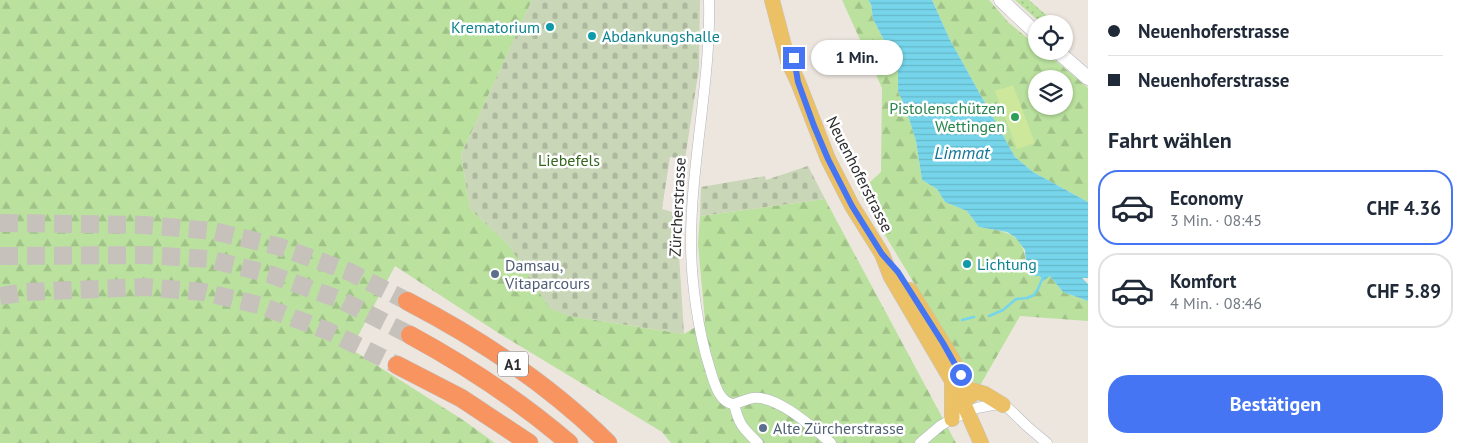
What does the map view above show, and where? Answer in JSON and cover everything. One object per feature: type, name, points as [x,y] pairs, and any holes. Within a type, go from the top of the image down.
[{"type":"highway","name":"A1","points":[[406,301],[456,327],[515,365],[567,405],[608,443]]},
{"type":"highway","name":"A1","points":[[410,335],[488,381],[569,443]]},
{"type":"highway","points":[[397,364],[461,398],[500,422],[528,443]]},
{"type":"main road","name":"Neuenhoferstrasse","points":[[772,0],[788,61],[828,159],[852,206],[882,254],[898,272],[943,343],[968,389],[972,410]]},
{"type":"main road","name":"Neuenhoferstrasse","points":[[781,0],[798,82]]},
{"type":"main road","points":[[1001,0],[1028,25]]},
{"type":"main road","points":[[1067,60],[1088,78]]},
{"type":"main road","name":"Neuenhoferstrasse","points":[[882,254],[891,277],[972,410]]},
{"type":"main road","points":[[952,380],[952,419]]},
{"type":"main road","points":[[968,389],[985,394],[1003,405]]},
{"type":"main road","points":[[972,410],[981,443]]},
{"type":"main road","points":[[972,410],[990,443]]},
{"type":"street","name":"Zürcherstrasse","points":[[709,0],[709,49],[696,163],[691,241],[692,263],[696,303],[707,359],[714,381],[722,397],[727,402],[734,404]]},
{"type":"street","points":[[758,443],[738,421],[734,404],[758,398],[774,402],[808,422],[831,443]]},
{"type":"street","points":[[920,443],[940,426],[952,419],[972,410],[1003,405],[1047,443]]},
{"type":"green space","points":[[0,0],[532,0],[461,155],[470,209],[508,244],[550,308],[570,316],[684,334],[705,321],[698,244],[700,216],[825,199],[956,443],[671,443],[662,432],[500,334],[395,266],[351,349],[463,420],[495,443],[0,443]]},
{"type":"green space","name":"Liebefels","points":[[532,0],[700,0],[699,68],[685,159],[670,157],[662,209],[679,214],[678,239],[684,334],[570,316],[550,309],[508,244],[470,209],[461,155]]},
{"type":"green space","points":[[842,0],[868,0],[871,4],[873,19],[886,44],[892,64],[898,71],[898,91],[916,141],[922,180],[937,189],[945,202],[967,211],[979,227],[998,230],[1012,235],[1022,246],[1026,265],[1050,276],[1063,292],[1088,301],[1088,321],[1020,316],[978,389],[859,192],[881,172],[882,88]]},
{"type":"green space","points":[[932,0],[989,0],[1009,23],[1028,38],[1028,60],[1055,60],[1067,70],[1028,70],[1028,115],[1073,115],[1073,75],[1088,88],[1088,202],[1033,172],[1015,157],[950,40]]},
{"type":"green space","points":[[1015,0],[1029,0],[1046,15],[1032,15]]},
{"type":"green space","name":"Pistolenschützen Wettingen","points":[[1013,85],[1035,143],[1017,149],[995,91]]},
{"type":"green space","points":[[808,166],[825,199],[700,216],[701,187],[765,176],[766,180]]},
{"type":"water","name":"Limmat","points":[[868,0],[932,0],[950,40],[1015,157],[1033,172],[1088,202],[1088,278],[1082,278],[1088,284],[1088,301],[1063,292],[1050,276],[1043,281],[1040,276],[1032,276],[1026,265],[1025,250],[1015,237],[1007,232],[979,227],[967,211],[945,202],[937,189],[922,180],[916,141],[898,91],[898,71],[892,64],[886,44],[873,19],[871,4]]},
{"type":"waterway","points":[[989,316],[1003,310],[1016,299],[1034,295],[1043,277]]},
{"type":"waterway","points":[[962,320],[974,317]]},
{"type":"tunnel","points":[[0,223],[145,225],[213,231],[277,246],[350,272],[407,301]]},
{"type":"tunnel","points":[[0,256],[145,255],[209,259],[269,274],[341,300],[410,335]]},
{"type":"tunnel","points":[[0,296],[26,292],[145,287],[203,292],[259,305],[328,331],[397,365]]},
{"type":"place","name":"Krematorium","points":[[550,27]]},
{"type":"place","name":"Abdankungshalle","points":[[592,36]]},
{"type":"place","name":"Pistolenschützen Wettingen","points":[[1015,117]]},
{"type":"place","name":"Lichtung","points":[[967,264]]},
{"type":"place","name":"Damsau, Vitaparcours","points":[[495,274]]},
{"type":"place","name":"Alte Zürcherstrasse","points":[[763,428]]},
{"type":"route","points":[[794,58],[798,82],[814,126],[828,159],[852,206],[882,254],[898,272],[961,375]]}]
